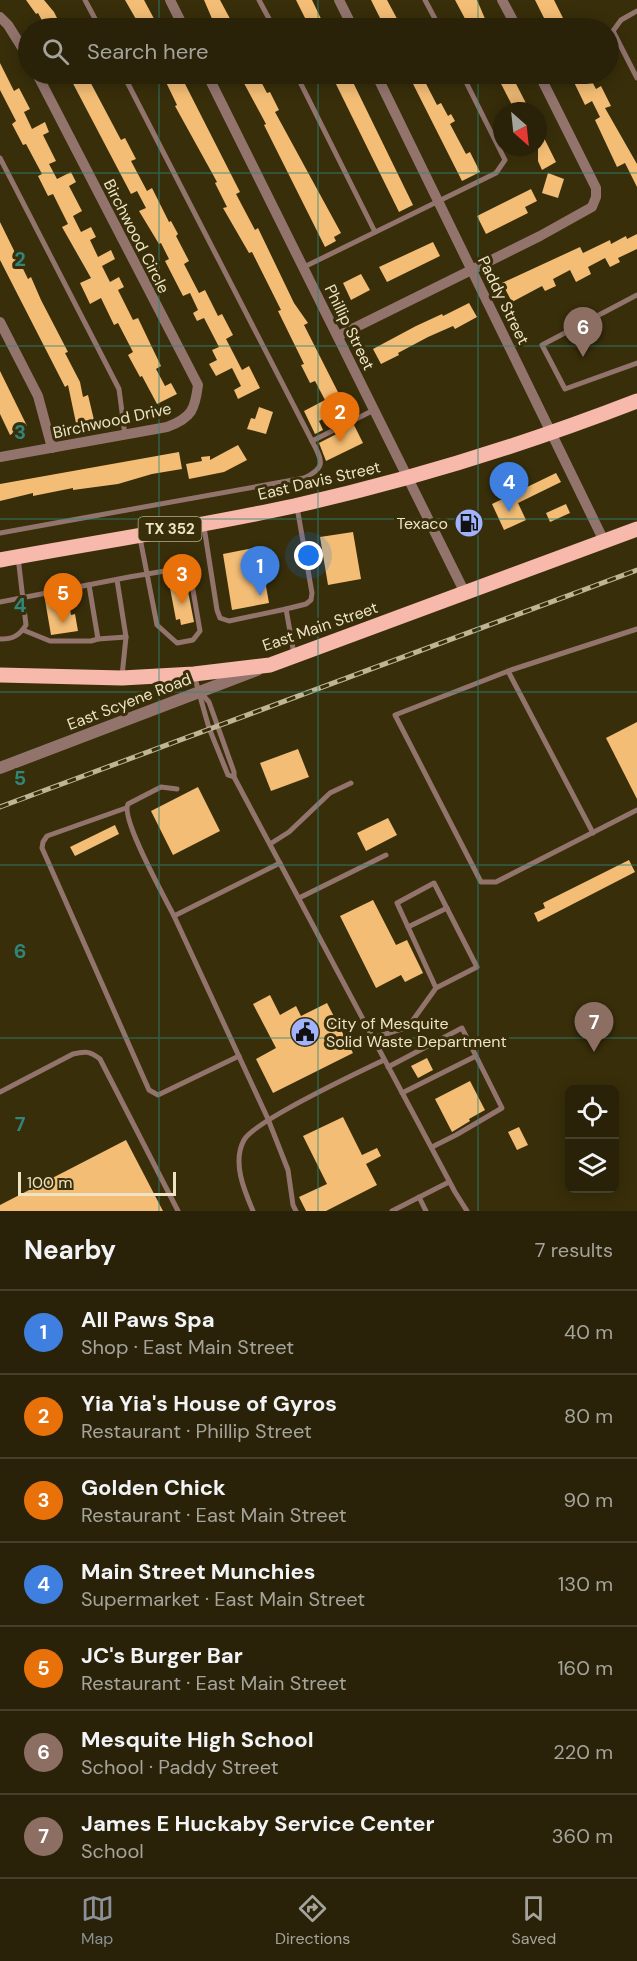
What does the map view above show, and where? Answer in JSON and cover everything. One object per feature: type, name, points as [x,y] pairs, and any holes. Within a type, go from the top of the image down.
[{"type":"main road","name":"East Davis Street","points":[[0,560],[296,505],[408,478],[553,434],[637,402]]},
{"type":"main road","name":"East Main Street","points":[[0,675],[122,678],[194,674],[270,665],[637,529]]},
{"type":"street","points":[[170,0],[179,18]]},
{"type":"street","points":[[339,0],[348,18]]},
{"type":"street","points":[[502,0],[512,18]]},
{"type":"street","points":[[0,17],[18,41]]},
{"type":"street","name":"Birchwood Circle","points":[[42,84],[198,385],[195,407],[190,412]]},
{"type":"street","name":"Phillip Street","points":[[212,84],[465,593]]},
{"type":"street","name":"Paddy Street","points":[[381,84],[604,541]]},
{"type":"street","points":[[338,336],[540,236],[592,207],[596,197],[596,188],[544,84]]},
{"type":"street","points":[[0,322],[38,396],[52,448]]},
{"type":"street","name":"Birchwood Drive","points":[[0,458],[167,427],[180,422],[190,412]]},
{"type":"street","name":"East Scyene Road","points":[[0,768],[270,665]]},
{"type":"lane","points":[[85,0],[95,18]]},
{"type":"lane","points":[[260,0],[269,18]]},
{"type":"lane","points":[[425,0],[435,18]]},
{"type":"lane","points":[[619,23],[637,11]]},
{"type":"lane","points":[[619,43],[637,78]]},
{"type":"lane","points":[[0,533],[304,478],[316,473],[321,466],[321,458],[128,84]]},
{"type":"lane","points":[[301,84],[375,232]]},
{"type":"lane","points":[[304,267],[496,173],[505,160],[467,84]]},
{"type":"lane","points":[[0,158],[119,389],[125,435]]},
{"type":"lane","points":[[637,295],[542,345],[565,389],[637,363]]},
{"type":"lane","points":[[312,441],[374,410]]},
{"type":"lane","points":[[204,523],[217,610],[220,618],[229,621],[306,604],[311,600],[312,593],[296,505]]},
{"type":"lane","points":[[0,602],[23,599],[146,574],[189,567],[201,631],[193,640],[177,642],[157,625],[146,574],[139,535]]},
{"type":"lane","points":[[0,639],[10,639],[26,625],[18,557]]},
{"type":"lane","points":[[117,580],[126,637],[122,678]]},
{"type":"lane","points":[[89,585],[98,639]]},
{"type":"lane","points":[[286,609],[294,656]]},
{"type":"lane","points":[[637,629],[508,671],[395,715],[481,882],[496,882],[637,810]]},
{"type":"lane","points":[[23,630],[50,641],[91,641],[126,637]]},
{"type":"lane","points":[[508,671],[593,833]]},
{"type":"lane","points":[[194,674],[202,705],[228,775],[234,777],[449,1182],[467,1211]]},
{"type":"lane","points":[[270,844],[289,832],[330,793],[351,783]]},
{"type":"lane","points":[[177,789],[161,787],[128,804],[126,808],[47,836],[42,848],[149,1090],[158,1095],[239,1056]]},
{"type":"lane","points":[[126,808],[129,825],[268,1119],[288,1170],[296,1211]]},
{"type":"lane","points":[[299,898],[386,855]]},
{"type":"lane","points":[[174,916],[280,863]]},
{"type":"lane","points":[[373,1038],[408,1027],[436,988],[477,967],[435,883],[397,903],[436,988]]},
{"type":"lane","points":[[408,927],[447,908]]},
{"type":"lane","points":[[388,1067],[462,1028],[502,1108],[432,1147]]},
{"type":"lane","points":[[0,1092],[73,1054],[83,1051],[93,1054],[100,1059],[178,1211]]},
{"type":"lane","points":[[402,1093],[476,1056]]},
{"type":"lane","points":[[254,1211],[240,1176],[240,1154],[244,1138],[268,1119],[384,1060]]},
{"type":"lane","points":[[392,1211],[449,1182]]},
{"type":"lane","points":[[419,1197],[426,1211]]},
{"type":"building","points":[[26,0],[44,0],[57,18],[41,18],[38,13],[36,14]]},
{"type":"building","points":[[125,0],[144,0],[154,18],[135,18]]},
{"type":"building","points":[[204,0],[220,0],[230,18],[212,18]]},
{"type":"building","points":[[296,0],[312,0],[321,18],[305,18]]},
{"type":"building","points":[[371,0],[387,0],[397,18],[380,18]]},
{"type":"building","points":[[455,0],[477,0],[485,18],[465,18]]},
{"type":"building","points":[[535,0],[554,0],[563,18],[544,18]]},
{"type":"building","points":[[0,63],[14,91],[19,88],[30,109],[24,112],[32,129],[45,122],[49,132],[43,135],[56,161],[49,164],[57,179],[71,172],[76,182],[69,186],[82,211],[73,216],[81,232],[91,227],[96,237],[90,240],[98,257],[111,250],[115,259],[102,266],[110,282],[119,277],[124,287],[118,290],[133,320],[138,318],[161,366],[156,369],[165,386],[171,383],[177,394],[157,404],[128,355],[133,352],[118,323],[114,325],[101,298],[90,304],[80,283],[91,278],[62,227],[68,224],[53,194],[48,196],[38,176],[42,174],[12,124],[16,121],[0,90]]},
{"type":"building","points":[[73,84],[91,84],[121,140],[125,138],[136,159],[131,161],[147,191],[152,188],[169,222],[171,221],[178,234],[176,236],[189,261],[184,264],[199,293],[205,290],[218,316],[222,314],[233,335],[226,339],[242,370],[249,366],[260,388],[238,399],[234,390],[241,386],[232,368],[216,376],[209,364],[217,360],[212,350],[219,347],[204,318],[197,321],[193,313],[198,310],[190,293],[183,296],[165,261],[169,259],[161,243],[159,244],[139,211],[146,208],[137,191],[131,194]]},
{"type":"building","points":[[167,84],[185,84],[240,192],[236,194],[255,230],[258,228],[294,303],[308,323],[304,325],[342,400],[349,396],[353,404],[319,421],[323,430],[315,434],[304,411],[325,400],[315,381],[310,383],[301,365],[304,364],[278,311],[281,310],[252,252],[249,253],[223,208],[227,207],[215,183],[217,182],[175,106],[177,105]]},
{"type":"building","points":[[244,84],[262,84],[267,93],[270,92],[279,110],[275,112],[341,233],[334,237],[336,241],[325,247],[264,125],[266,124]]},
{"type":"building","points":[[336,84],[354,84],[413,205],[399,212]]},
{"type":"building","points":[[413,84],[426,84],[437,105],[441,103],[448,116],[451,114],[455,121],[450,124],[466,154],[470,152],[480,172],[462,181]]},
{"type":"building","points":[[501,84],[516,84],[525,102],[510,102]]},
{"type":"building","points":[[575,84],[593,84],[596,89],[601,86],[611,106],[605,108],[637,164],[637,187],[625,163],[617,167],[595,120],[600,117],[592,101],[585,105]]},
{"type":"building","points":[[547,144],[556,162],[542,170],[538,156],[547,156]]},
{"type":"building","points":[[548,173],[564,179],[558,198],[542,193]]},
{"type":"building","points":[[531,189],[537,201],[525,207],[528,213],[486,234],[477,216]]},
{"type":"building","points":[[0,222],[28,279],[31,277],[68,352],[65,353],[80,382],[83,397],[88,395],[94,420],[76,423],[68,385],[65,387],[0,260]]},
{"type":"building","points":[[637,234],[637,249],[618,258],[620,262],[610,267],[605,258],[588,267],[591,274],[576,282],[570,270],[553,279],[556,286],[545,291],[542,286],[512,302],[502,283],[580,247],[583,253],[610,240],[611,244],[626,236],[627,239]]},
{"type":"building","points":[[433,242],[440,256],[387,282],[379,267]]},
{"type":"building","points":[[361,274],[370,290],[351,300],[343,283]]},
{"type":"building","points":[[469,303],[477,317],[455,329],[453,326],[428,337],[381,364],[373,349],[416,326]]},
{"type":"building","points":[[0,371],[27,426],[10,435],[0,414]]},
{"type":"building","points":[[259,407],[273,412],[266,434],[247,429],[251,418],[255,419]]},
{"type":"building","points":[[354,425],[363,443],[326,461],[319,443]]},
{"type":"building","points":[[238,445],[247,460],[224,472],[189,479],[186,464],[202,461],[201,457],[210,456],[210,460]]},
{"type":"building","points":[[179,452],[182,469],[152,474],[118,484],[73,490],[73,488],[33,496],[33,493],[0,501],[0,484]]},
{"type":"building","points":[[556,473],[561,482],[518,503],[526,520],[504,530],[492,504]]},
{"type":"building","points":[[566,504],[570,513],[550,522],[546,513]]},
{"type":"building","name":"Texaco","points":[[468,510],[479,531],[469,536],[459,515]]},
{"type":"building","points":[[353,532],[361,579],[328,585],[320,537]]},
{"type":"building","points":[[259,547],[269,603],[232,610],[223,554]]},
{"type":"building","points":[[187,586],[194,622],[181,625],[180,619],[176,620],[170,588]]},
{"type":"building","points":[[68,596],[71,615],[75,614],[78,631],[51,635],[45,600]]},
{"type":"building","points":[[637,722],[637,799],[606,738]]},
{"type":"building","points":[[298,749],[309,777],[271,791],[260,763]]},
{"type":"building","points":[[198,787],[220,831],[173,855],[151,811]]},
{"type":"building","points":[[388,818],[397,835],[366,851],[357,833]]},
{"type":"building","points":[[115,825],[119,834],[75,856],[70,847]]},
{"type":"building","points":[[629,860],[635,872],[538,922],[534,913],[545,908],[543,903]]},
{"type":"building","points":[[373,900],[396,945],[407,940],[423,973],[405,982],[401,975],[376,988],[340,916]]},
{"type":"building","name":"City of Mesquite Solid Waste Department","points":[[270,995],[280,1015],[296,1006],[301,1016],[327,1003],[353,1053],[273,1093],[256,1059],[276,1048],[253,1004]]},
{"type":"building","points":[[427,1058],[433,1070],[418,1078],[411,1066]]},
{"type":"building","points":[[470,1081],[485,1110],[452,1132],[435,1099]]},
{"type":"building","points":[[343,1117],[362,1155],[377,1148],[381,1156],[366,1164],[377,1185],[326,1211],[306,1211],[299,1197],[327,1184],[303,1136]]},
{"type":"building","points":[[519,1127],[528,1145],[517,1150],[508,1132]]},
{"type":"building","points":[[126,1140],[163,1211],[0,1211],[0,1205]]},
{"type":"railway","points":[[0,807],[637,570]]},
{"type":"place","name":"Mesquite High School","points":[[583,357]]},
{"type":"place","name":"Yia Yia's House of Gyros","points":[[340,442]]},
{"type":"place","name":"Main Street Munchies","points":[[509,512]]},
{"type":"place","name":"Texaco","points":[[469,523]]},
{"type":"place","name":"All Paws Spa","points":[[260,596]]},
{"type":"place","name":"Golden Chick","points":[[182,604]]},
{"type":"place","name":"JC's Burger Bar","points":[[63,623]]},
{"type":"place","name":"City of Mesquite Solid Waste Department","points":[[305,1032]]},
{"type":"place","name":"James E Huckaby Service Center","points":[[594,1052]]}]
